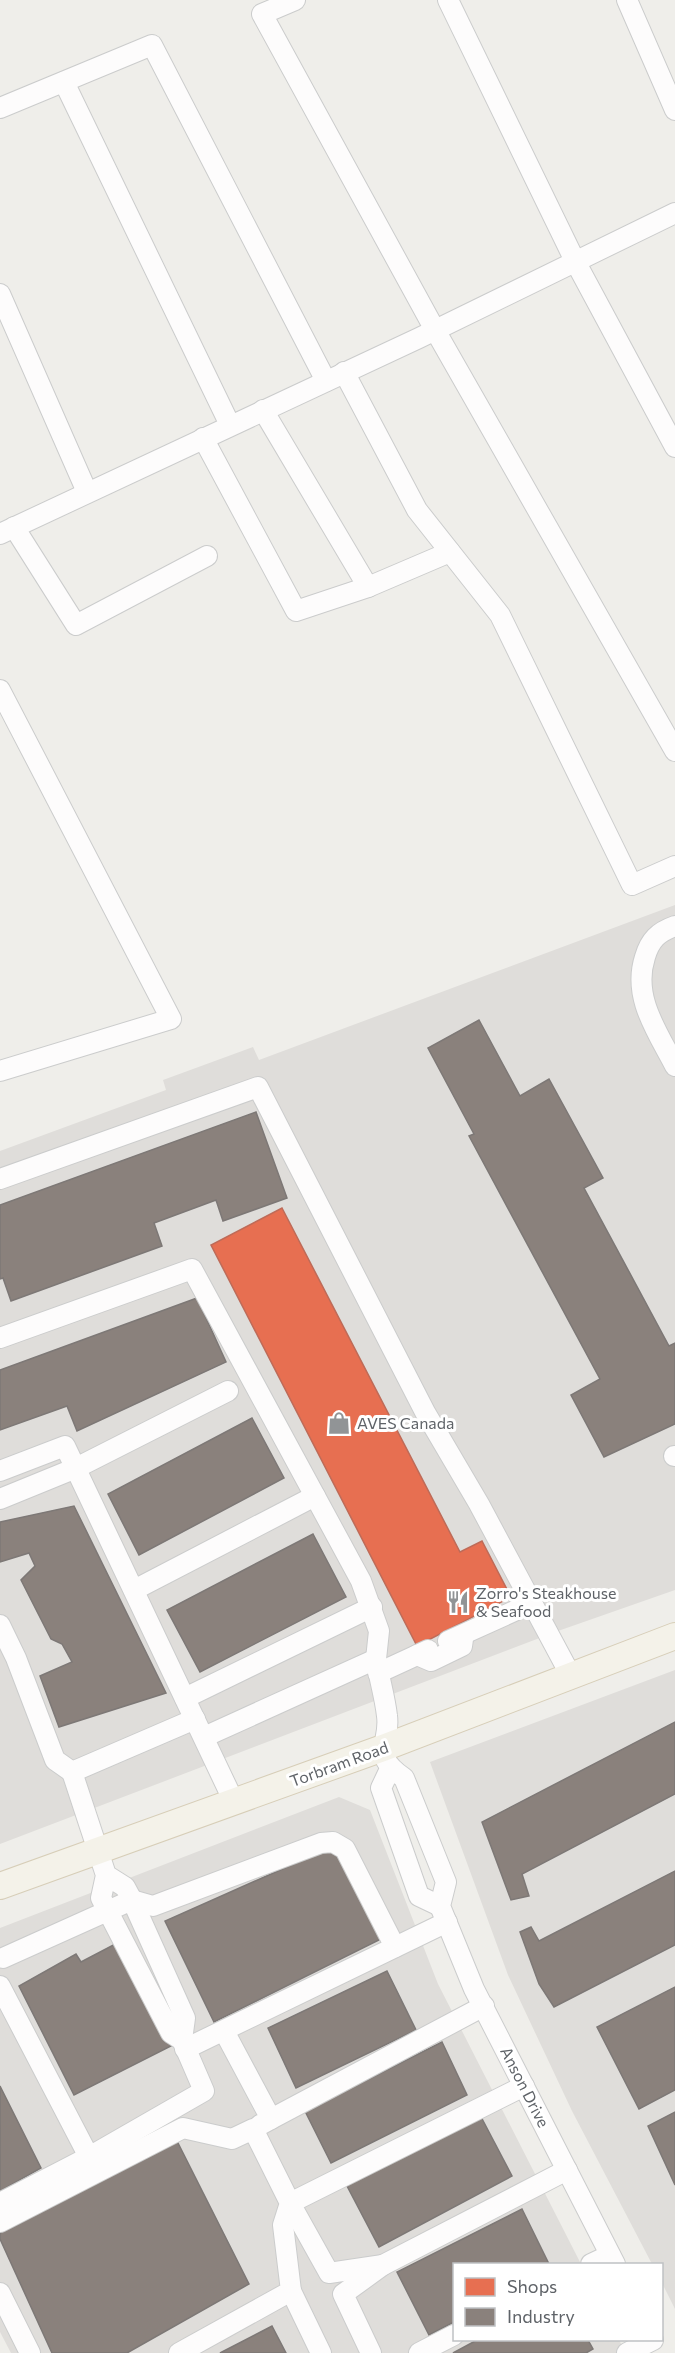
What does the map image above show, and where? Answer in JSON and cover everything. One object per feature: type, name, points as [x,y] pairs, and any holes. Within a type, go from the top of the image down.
[{"type":"main road","name":"Torbram Road","points":[[0,1886],[234,1802],[386,1759],[571,1676],[675,1636]]},
{"type":"street","points":[[295,0],[261,14],[435,330],[675,751]]},
{"type":"street","points":[[448,0],[575,261],[675,447]]},
{"type":"street","points":[[627,0],[675,110]]},
{"type":"street","points":[[0,108],[153,45],[335,376],[417,510],[500,615],[632,885],[675,866]]},
{"type":"street","points":[[64,82],[230,425]]},
{"type":"street","points":[[207,555],[76,625],[7,530],[435,330],[675,213]]},
{"type":"street","points":[[0,294],[87,492]]},
{"type":"street","points":[[263,410],[368,586]]},
{"type":"street","points":[[203,438],[296,611],[368,586],[450,552]]},
{"type":"street","points":[[0,690],[171,1019],[0,1071]]},
{"type":"street","points":[[675,926],[661,931],[649,944],[639,973],[643,1002],[675,1066]]},
{"type":"street","points":[[0,1179],[258,1087],[424,1412],[479,1504],[571,1676]]},
{"type":"street","points":[[0,1338],[192,1269],[361,1581],[372,1607],[379,1631],[377,1666],[388,1717],[386,1759],[381,1788],[419,1896],[443,1914]]},
{"type":"street","points":[[0,1499],[76,1468],[228,1391]]},
{"type":"street","points":[[0,1471],[65,1446],[234,1802]]},
{"type":"street","points":[[134,1590],[315,1496]]},
{"type":"street","points":[[204,1737],[377,1666],[440,1644],[532,1603]]},
{"type":"street","points":[[185,1698],[372,1607]]},
{"type":"street","points":[[0,1625],[16,1658],[55,1760],[72,1772],[106,1875],[101,1898],[171,2033],[184,2045],[204,2091],[89,2157],[0,2203]]},
{"type":"street","points":[[72,1772],[195,1719]]},
{"type":"street","points":[[386,1759],[404,1778],[446,1882],[443,1914]]},
{"type":"street","points":[[3,1958],[132,1900],[153,1906],[321,1844],[333,1842],[345,1849],[395,1947]]},
{"type":"street","points":[[106,1875],[125,1887],[132,1900],[185,2018],[184,2045]]},
{"type":"street","points":[[184,2045],[224,2031],[395,1947],[443,1914]]},
{"type":"street","name":"Anson Drive","points":[[443,1914],[484,2007],[613,2260]]},
{"type":"street","points":[[0,1986],[89,2157]]},
{"type":"street","points":[[0,2222],[183,2128],[232,2139],[484,2007]]},
{"type":"street","points":[[224,2031],[271,2119]]},
{"type":"street","points":[[321,2353],[291,2291],[283,2225],[290,2203],[524,2086]]},
{"type":"street","points":[[253,2129],[290,2203],[329,2273],[383,2265]]},
{"type":"street","points":[[370,2353],[343,2294],[383,2265],[567,2170]]},
{"type":"street","points":[[179,2353],[291,2291]]},
{"type":"street","points":[[0,2294],[30,2353]]},
{"type":"street","points":[[418,2353],[453,2336]]},
{"type":"street","points":[[627,2353],[651,2341]]},
{"type":"shaded area","points":[[675,905],[675,1590],[558,1631],[0,1844],[0,1151],[166,1090],[163,1080],[253,1047],[259,1060]]},
{"type":"shaded area","points":[[675,1670],[675,2309],[663,2285],[663,2263],[651,2263],[572,2111],[508,1975],[430,1762]]},
{"type":"shaded area","points":[[339,1797],[370,1810],[438,1984],[580,2263],[453,2263],[453,2341],[620,2341],[626,2353],[11,2353],[0,2332],[0,1928]]},
{"type":"building: Shops","points":[[282,1208],[460,1552],[482,1541],[511,1597],[417,1646],[211,1245]]},
{"type":"building: Industry","points":[[479,1020],[520,1096],[549,1079],[603,1178],[584,1188],[669,1346],[675,1343],[675,1424],[604,1457],[571,1395],[600,1379],[469,1136],[474,1134],[428,1048]]},
{"type":"building: Industry","points":[[256,1112],[287,1198],[223,1221],[216,1200],[154,1223],[162,1246],[11,1301],[3,1278],[0,1279],[0,1205]]},
{"type":"building: Industry","points":[[197,1298],[226,1362],[77,1431],[67,1406],[0,1430],[0,1370]]},
{"type":"building: Industry","points":[[252,1418],[284,1478],[139,1555],[108,1494]]},
{"type":"building: Industry","points":[[74,1506],[166,1693],[59,1727],[40,1676],[72,1662],[62,1644],[51,1639],[21,1580],[35,1566],[29,1553],[0,1562],[0,1522]]},
{"type":"building: Industry","points":[[313,1534],[346,1597],[200,1672],[167,1610]]},
{"type":"building: Industry","points":[[675,1722],[675,1794],[522,1874],[529,1896],[511,1900],[482,1822]]},
{"type":"building: Industry","points":[[332,1847],[385,1937],[214,2022],[165,1921]]},
{"type":"building: Industry","points":[[675,1871],[675,1945],[554,2007],[539,1984],[520,1932],[531,1927],[539,1941]]},
{"type":"building: Industry","points":[[121,1941],[175,2044],[74,2095],[19,1986],[76,1954],[81,1962]]},
{"type":"building: Industry","points":[[387,1971],[416,2030],[296,2088],[268,2028]]},
{"type":"building: Industry","points":[[675,1987],[675,2090],[639,2109],[597,2027]]},
{"type":"building: Industry","points":[[442,2042],[467,2095],[331,2163],[305,2111]]},
{"type":"building: Industry","points":[[0,2086],[41,2168],[0,2191]]},
{"type":"building: Industry","points":[[675,2112],[675,2185],[648,2126]]},
{"type":"building: Industry","points":[[479,2113],[512,2176],[379,2247],[346,2184]]},
{"type":"building: Industry","points":[[177,2141],[249,2284],[127,2353],[52,2353],[0,2239],[0,2233]]},
{"type":"building: Industry","points":[[522,2209],[549,2263],[453,2263],[453,2323],[429,2335],[397,2272]]},
{"type":"building: Industry","points":[[272,2326],[286,2353],[220,2353]]},
{"type":"building: Industry","points":[[475,2341],[589,2341],[593,2349],[586,2353],[453,2353]]},
{"type":"place","name":"AVES Canada","points":[[339,1423]]},
{"type":"place","name":"Zorro's Steakhouse & Seafood","points":[[458,1602]]}]
